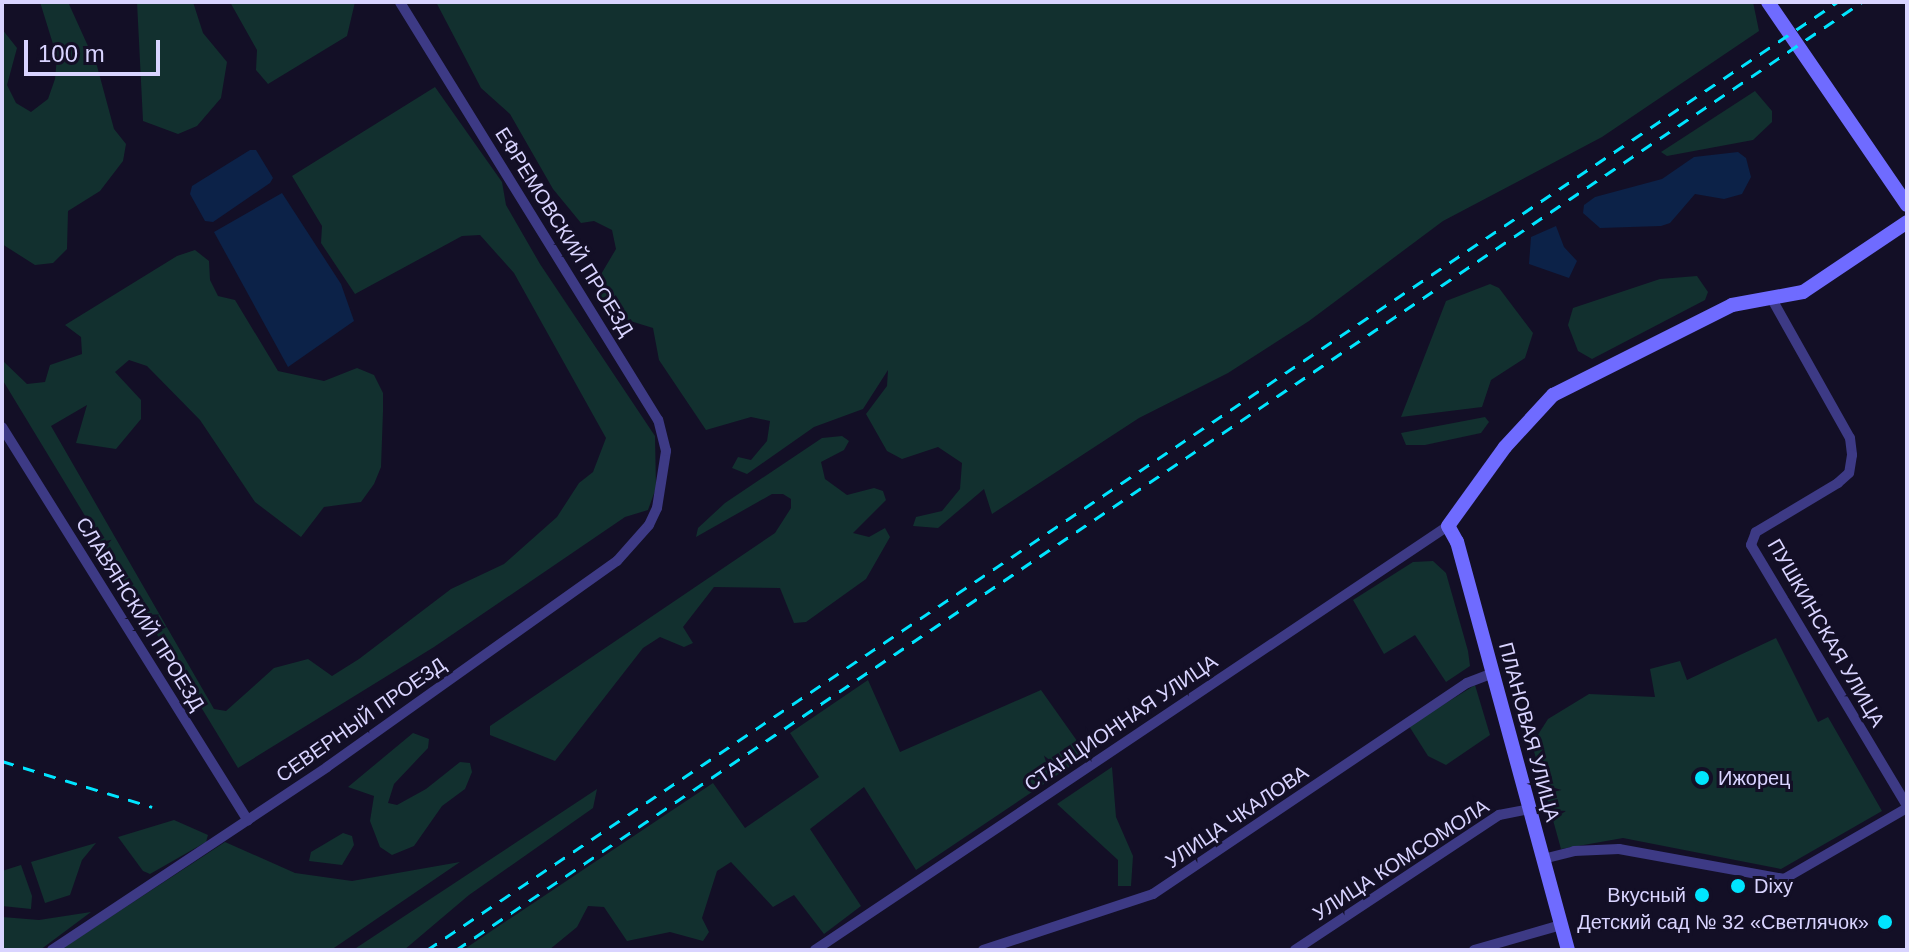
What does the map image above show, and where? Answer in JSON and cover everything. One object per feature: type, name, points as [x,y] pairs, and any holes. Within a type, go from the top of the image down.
[{"type":"street","name":"ЕФРЕМОВСКИЙ ПРОЕЗД","points":[[400,2],[658,420],[666,451],[663,491]]},
{"type":"street","points":[[1768,2],[1907,205]]},
{"type":"street","points":[[1448,526],[1505,447],[1553,395],[1732,305],[1773,301],[1803,292],[1907,222]]},
{"type":"street","name":"ПУШКИНСКАЯ УЛИЦА","points":[[1773,301],[1850,438],[1852,455],[1849,473],[1838,483],[1756,532],[1751,545],[1907,807]]},
{"type":"street","name":"СЛАВЯНСКИЙ ПРОЕЗД","points":[[2,427],[248,820]]},
{"type":"street","name":"СЕВЕРНЫЙ ПРОЕЗД","points":[[52,950],[248,820],[617,561],[649,525],[663,491]]},
{"type":"street","name":"ПЛАНОВАЯ УЛИЦА","points":[[1448,526],[1493,673],[1568,950]]},
{"type":"street","name":"СТАНЦИОННАЯ УЛИЦА","points":[[815,950],[1448,526]]},
{"type":"street","name":"УЛИЦА ЧКАЛОВА","points":[[983,950],[1015,945],[1153,894],[1467,683],[1493,673]]},
{"type":"street","points":[[1543,859],[1574,851],[1619,849],[1784,879],[1907,807]]},
{"type":"street","name":"УЛИЦА КОМСОМОЛА","points":[[1295,950],[1499,815],[1529,809]]},
{"type":"street","points":[[1474,950],[1561,925]]},
{"type":"green space","points":[[40,2],[68,2],[97,66],[114,129],[126,144],[123,161],[100,191],[68,211],[67,249],[53,263],[35,265],[2,244],[2,29],[17,48],[7,85],[16,103],[31,112],[48,99],[55,79],[57,57]]},
{"type":"green space","points":[[137,2],[193,2],[203,33],[227,62],[221,98],[197,126],[178,134],[143,121]]},
{"type":"green space","points":[[230,2],[355,2],[347,36],[268,84],[256,70],[257,50]]},
{"type":"green space","points":[[436,2],[1753,2],[1759,31],[1602,137],[1443,221],[1309,321],[1228,373],[1139,418],[992,514],[984,489],[938,528],[913,526],[916,517],[942,511],[960,489],[962,463],[938,447],[902,459],[887,451],[866,414],[887,386],[888,370],[863,409],[814,427],[747,474],[732,468],[738,457],[751,460],[767,441],[770,421],[751,417],[706,430],[659,360],[653,328],[614,316],[601,299],[600,276],[616,249],[612,230],[594,221],[581,223],[553,189],[510,114],[481,88]]},
{"type":"green space","points":[[435,87],[502,182],[506,205],[540,264],[655,436],[656,488],[648,510],[625,517],[434,647],[238,768],[2,379],[2,360],[27,384],[45,382],[50,365],[82,354],[81,337],[65,325],[177,256],[195,250],[209,261],[210,280],[218,296],[235,300],[278,371],[324,381],[357,368],[374,375],[383,393],[383,411],[381,467],[374,484],[361,502],[324,507],[301,537],[255,502],[200,420],[147,366],[129,360],[115,372],[141,400],[141,419],[116,449],[76,443],[87,405],[51,426],[214,709],[226,711],[274,668],[308,659],[332,676],[359,659],[451,589],[504,564],[557,517],[579,483],[593,472],[606,438],[514,273],[480,235],[462,236],[355,294],[321,243],[322,226],[292,176]]},
{"type":"green space","points":[[1755,91],[1772,111],[1772,122],[1753,140],[1667,156],[1661,152]]},
{"type":"green space","points":[[1697,276],[1708,292],[1705,300],[1592,359],[1578,351],[1568,325],[1573,308],[1660,279]]},
{"type":"green space","points":[[1490,284],[1499,288],[1533,333],[1525,358],[1491,380],[1482,407],[1401,417],[1446,301]]},
{"type":"green space","points":[[1485,417],[1489,422],[1481,433],[1425,445],[1406,445],[1401,433]]},
{"type":"green space","points":[[842,436],[849,441],[844,450],[821,462],[825,479],[847,495],[874,488],[883,491],[886,500],[853,533],[869,537],[885,528],[890,537],[866,579],[806,622],[794,623],[780,588],[714,587],[683,627],[693,643],[684,647],[660,637],[643,648],[555,761],[490,735],[490,726],[775,533],[791,508],[791,499],[783,494],[772,494],[696,537],[698,528],[725,503],[822,438]]},
{"type":"green space","points":[[1433,561],[1446,573],[1470,666],[1446,682],[1415,635],[1384,654],[1353,600],[1413,562]]},
{"type":"green space","name":"Ижорец","points":[[1776,638],[1818,722],[1828,717],[1882,811],[1781,869],[1623,838],[1561,849],[1532,744],[1548,719],[1589,694],[1655,697],[1650,669],[1680,661],[1687,680]]},
{"type":"green space","points":[[868,680],[900,752],[1041,690],[1087,755],[916,870],[864,787],[810,829],[861,906],[824,934],[794,895],[773,907],[731,862],[717,871],[702,918],[709,932],[703,941],[670,932],[627,941],[604,907],[588,906],[577,927],[549,950],[463,950],[713,783],[745,828],[819,777],[790,733]]},
{"type":"green space","points":[[1475,685],[1490,735],[1446,765],[1428,756],[1409,726]]},
{"type":"green space","points":[[413,733],[429,739],[428,748],[394,784],[388,803],[397,805],[426,789],[460,762],[470,763],[472,772],[465,789],[442,806],[414,846],[392,855],[380,847],[370,821],[374,796],[348,787]]},
{"type":"green space","points":[[1112,767],[1116,817],[1133,856],[1131,886],[1118,886],[1118,860],[1057,804]]},
{"type":"green space","points":[[597,789],[593,808],[469,895],[404,950],[353,950]]},
{"type":"green space","points":[[174,820],[208,835],[206,842],[150,874],[143,871],[118,837]]},
{"type":"green space","points":[[343,833],[352,836],[354,845],[342,865],[309,861],[311,852]]},
{"type":"green space","points":[[225,842],[295,873],[352,881],[460,862],[331,950],[60,950]]},
{"type":"green space","points":[[96,843],[82,860],[70,895],[45,903],[31,862]]},
{"type":"green space","points":[[21,865],[32,896],[31,909],[2,906],[2,871]]},
{"type":"green space","points":[[91,912],[40,950],[2,950],[2,917],[39,920]]},
{"type":"water","points":[[250,150],[256,150],[273,178],[270,183],[213,222],[205,221],[190,194],[192,186]]},
{"type":"water","points":[[1738,152],[1746,158],[1751,177],[1742,194],[1724,199],[1695,194],[1670,223],[1600,228],[1583,213],[1584,205],[1595,197],[1662,179],[1694,157]]},
{"type":"water","points":[[282,193],[341,284],[354,321],[288,367],[214,232]]},
{"type":"water","points":[[1556,226],[1564,247],[1577,261],[1569,278],[1529,264],[1531,237]]},
{"type":"railway","points":[[427,950],[1837,2]]},
{"type":"railway","points":[[456,950],[1862,2]]},
{"type":"railway","points":[[2,761],[152,807]]},
{"type":"place","name":"Ижорец","points":[[1702,778]]},
{"type":"place","name":"Dixy","points":[[1738,886]]},
{"type":"place","name":"Вкусный","points":[[1702,895]]},
{"type":"place","name":"Детский сад № 32 «Светлячок»","points":[[1885,922]]}]
